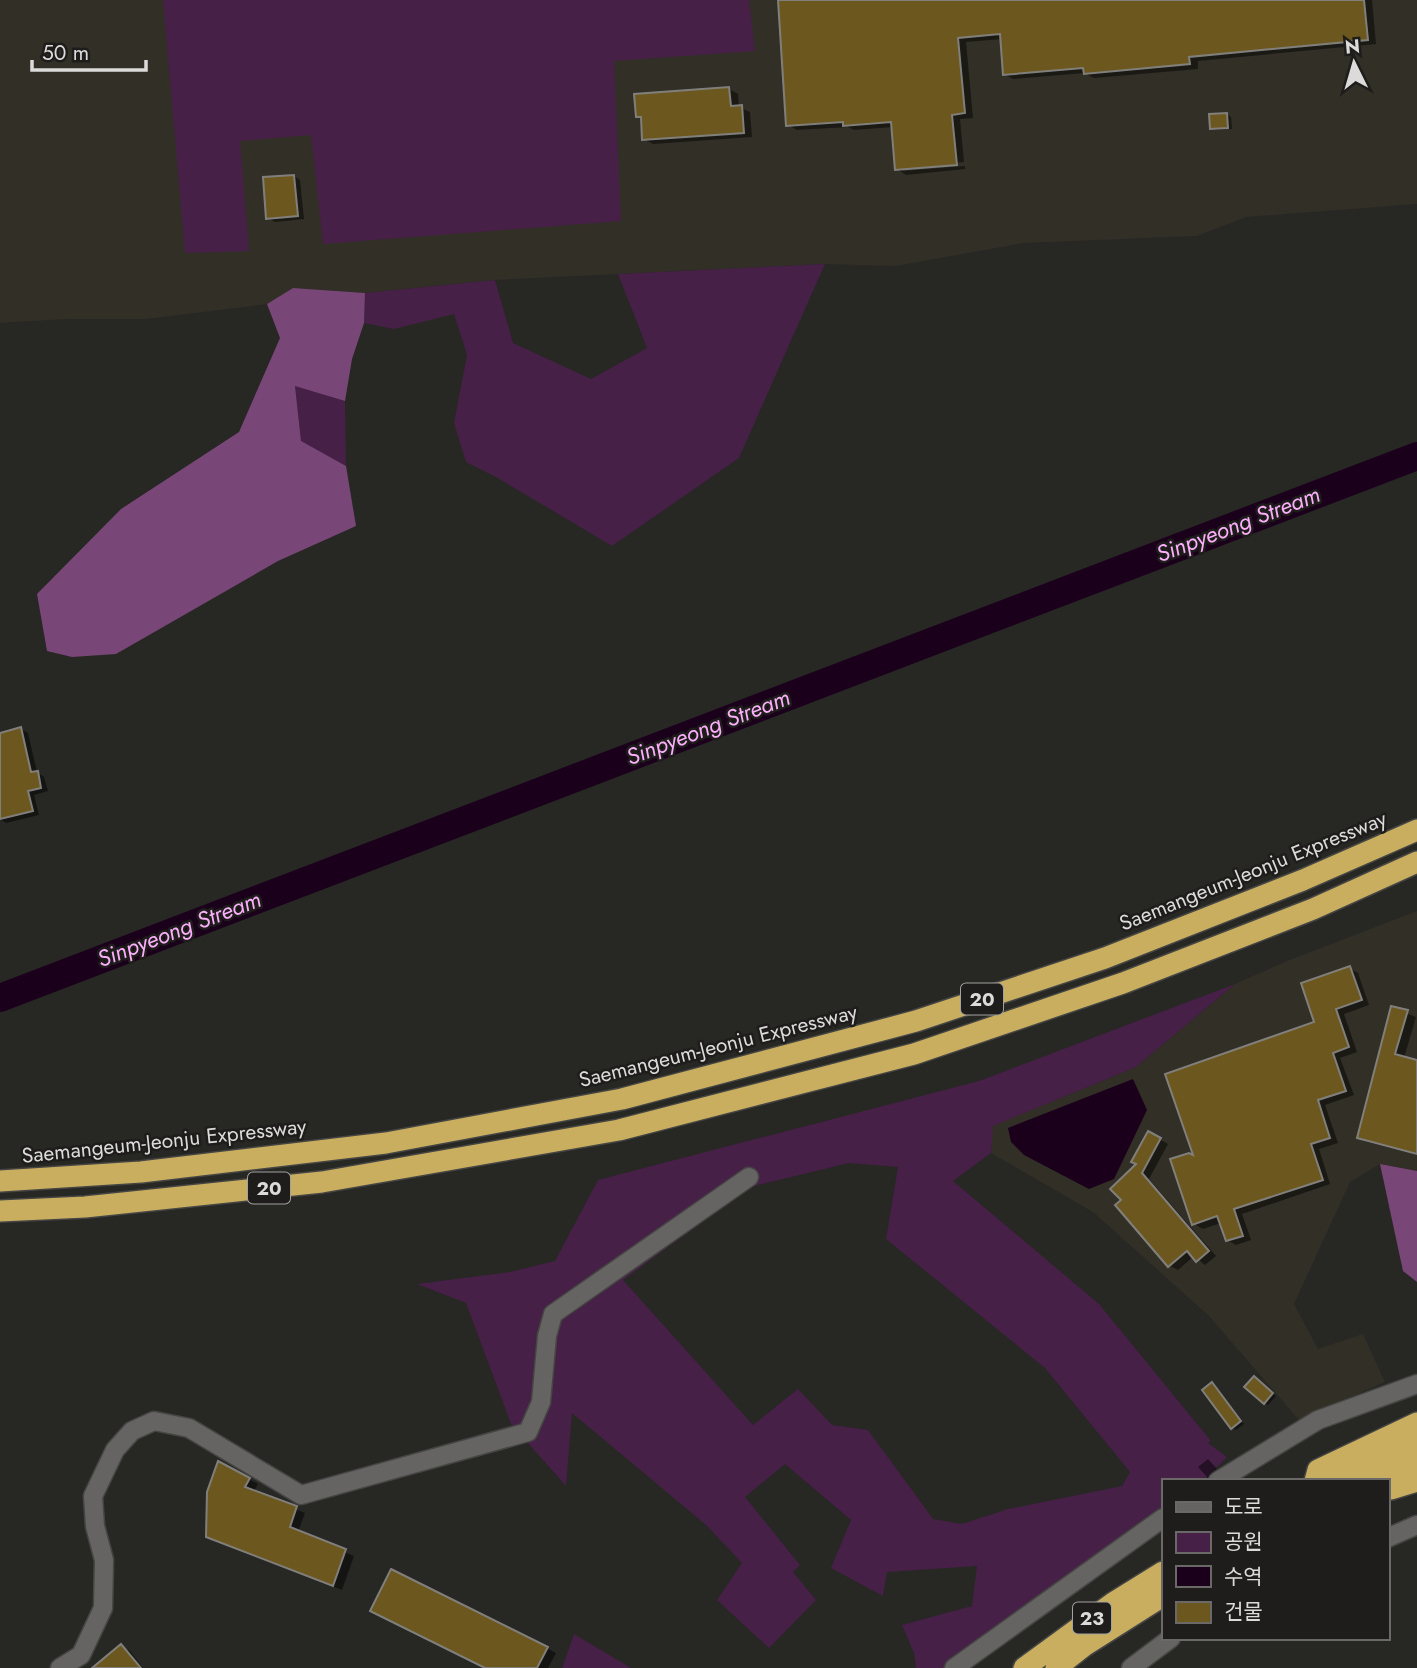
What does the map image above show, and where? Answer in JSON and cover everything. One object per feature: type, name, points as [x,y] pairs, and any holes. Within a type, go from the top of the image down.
[{"type":"highway","name":"Saemangeum-Jeonju Expressway","points":[[0,1181],[141,1172],[386,1143],[622,1099],[916,1021],[1092,962],[1303,880],[1417,830]]},
{"type":"highway","name":"20","points":[[0,1211],[85,1207],[322,1182],[619,1130],[927,1050],[1124,983],[1314,909],[1417,862]]},
{"type":"highway","points":[[1316,1479],[1318,1470],[1417,1423]]},
{"type":"highway","points":[[1332,1479],[1417,1445]]},
{"type":"highway","points":[[1384,1479],[1417,1462]]},
{"type":"highway","points":[[1389,1488],[1417,1481]]},
{"type":"highway","name":"23","points":[[1024,1668],[1113,1603],[1162,1573]]},
{"type":"highway","name":"23","points":[[1056,1668],[1084,1646],[1162,1596]]},
{"type":"street","points":[[60,1668],[81,1655],[103,1608],[104,1560],[95,1526],[93,1496],[115,1450],[132,1431],[155,1421],[189,1428],[301,1495],[528,1432],[541,1402],[547,1336],[553,1314],[748,1177]]},
{"type":"street","points":[[1221,1479],[1318,1420],[1417,1384]]},
{"type":"street","points":[[954,1668],[1162,1519]]},
{"type":"street","points":[[1389,1537],[1417,1525]]},
{"type":"street","points":[[1131,1668],[1168,1640]]},
{"type":"shaded area","points":[[0,0],[1417,0],[1417,204],[1246,217],[1197,236],[1023,243],[896,266],[825,264],[495,280],[365,293],[293,288],[267,304],[147,319],[65,319],[0,323]]},
{"type":"shaded area","points":[[293,288],[365,293],[364,323],[352,359],[345,401],[295,386],[301,441],[346,466],[356,526],[278,561],[116,654],[72,657],[47,651],[37,594],[121,509],[239,432],[280,338],[267,304]]},
{"type":"shaded area","points":[[1417,911],[1417,1171],[1380,1164],[1350,1182],[1294,1304],[1318,1349],[1363,1334],[1385,1382],[1299,1420],[1209,1316],[1093,1212],[991,1153],[992,1126],[1136,1067],[1235,984]]},
{"type":"shaded area","points":[[1380,1164],[1417,1171],[1417,1282],[1403,1271]]},
{"type":"green space","points":[[163,0],[749,0],[755,51],[614,61],[621,221],[323,244],[311,135],[240,141],[249,251],[185,253]]},
{"type":"green space","points":[[825,264],[739,458],[612,546],[466,462],[454,423],[467,355],[454,314],[394,329],[364,323],[365,293],[495,280],[513,343],[591,379],[647,348],[618,274]]},
{"type":"green space","points":[[295,385],[345,401],[346,466],[301,442]]},
{"type":"green space","points":[[1235,984],[1136,1067],[993,1126],[991,1153],[953,1181],[1099,1304],[1211,1441],[1208,1443],[1227,1457],[1205,1479],[1162,1479],[1162,1514],[949,1668],[916,1668],[914,1653],[902,1625],[972,1606],[977,1566],[887,1572],[883,1596],[831,1568],[851,1520],[785,1464],[745,1497],[800,1565],[793,1572],[816,1600],[769,1648],[717,1600],[742,1563],[706,1525],[572,1413],[566,1486],[511,1424],[466,1303],[417,1284],[510,1272],[555,1261],[598,1180],[979,1081]],"holes":[[[849,1163],[898,1167],[886,1239],[1045,1368],[1130,1472],[1122,1486],[1008,1509],[962,1524],[933,1519],[868,1430],[832,1425],[798,1389],[753,1425],[623,1280],[750,1187]]]},
{"type":"green space","points":[[574,1634],[631,1668],[562,1668]]},
{"type":"water","points":[[1133,1079],[1147,1110],[1114,1179],[1089,1189],[1024,1155],[1011,1142],[1008,1128]]},
{"type":"building","points":[[778,0],[1364,0],[1368,40],[1189,57],[1190,64],[1084,74],[1083,68],[1003,75],[1000,34],[958,38],[965,113],[952,115],[957,165],[895,170],[891,122],[843,126],[843,122],[786,126]]},
{"type":"building","points":[[729,87],[731,106],[742,105],[744,133],[642,140],[641,117],[636,117],[634,94]]},
{"type":"building","points":[[1227,113],[1228,128],[1210,129],[1209,114]]},
{"type":"building","points":[[294,175],[298,216],[266,219],[263,177]]},
{"type":"building","points":[[21,727],[31,772],[38,771],[41,788],[28,791],[33,811],[0,819],[0,733]]},
{"type":"building","points":[[1350,966],[1362,1000],[1336,1009],[1349,1047],[1333,1053],[1346,1091],[1318,1100],[1330,1138],[1311,1144],[1323,1180],[1234,1209],[1243,1236],[1226,1241],[1217,1216],[1192,1225],[1170,1159],[1189,1153],[1193,1155],[1165,1074],[1314,1022],[1301,983]]},
{"type":"building","points":[[1391,1006],[1408,1010],[1395,1054],[1417,1060],[1417,1154],[1357,1138]]},
{"type":"building","points":[[1148,1131],[1161,1138],[1142,1173],[1209,1251],[1196,1262],[1187,1251],[1168,1267],[1115,1205],[1121,1200],[1110,1189],[1136,1164],[1131,1162]]},
{"type":"building","points":[[1254,1376],[1273,1393],[1264,1404],[1244,1387]]},
{"type":"building","points":[[1212,1382],[1241,1421],[1231,1429],[1202,1390]]},
{"type":"building","points":[[218,1461],[250,1478],[245,1487],[297,1506],[290,1527],[346,1549],[333,1586],[206,1537],[207,1492]]},
{"type":"building","points":[[391,1569],[548,1647],[537,1668],[485,1668],[370,1611]]},
{"type":"building","points":[[121,1644],[141,1668],[92,1668]]},
{"type":"waterway","name":"Sinpyeong Stream","points":[[0,998],[1417,456]]}]
